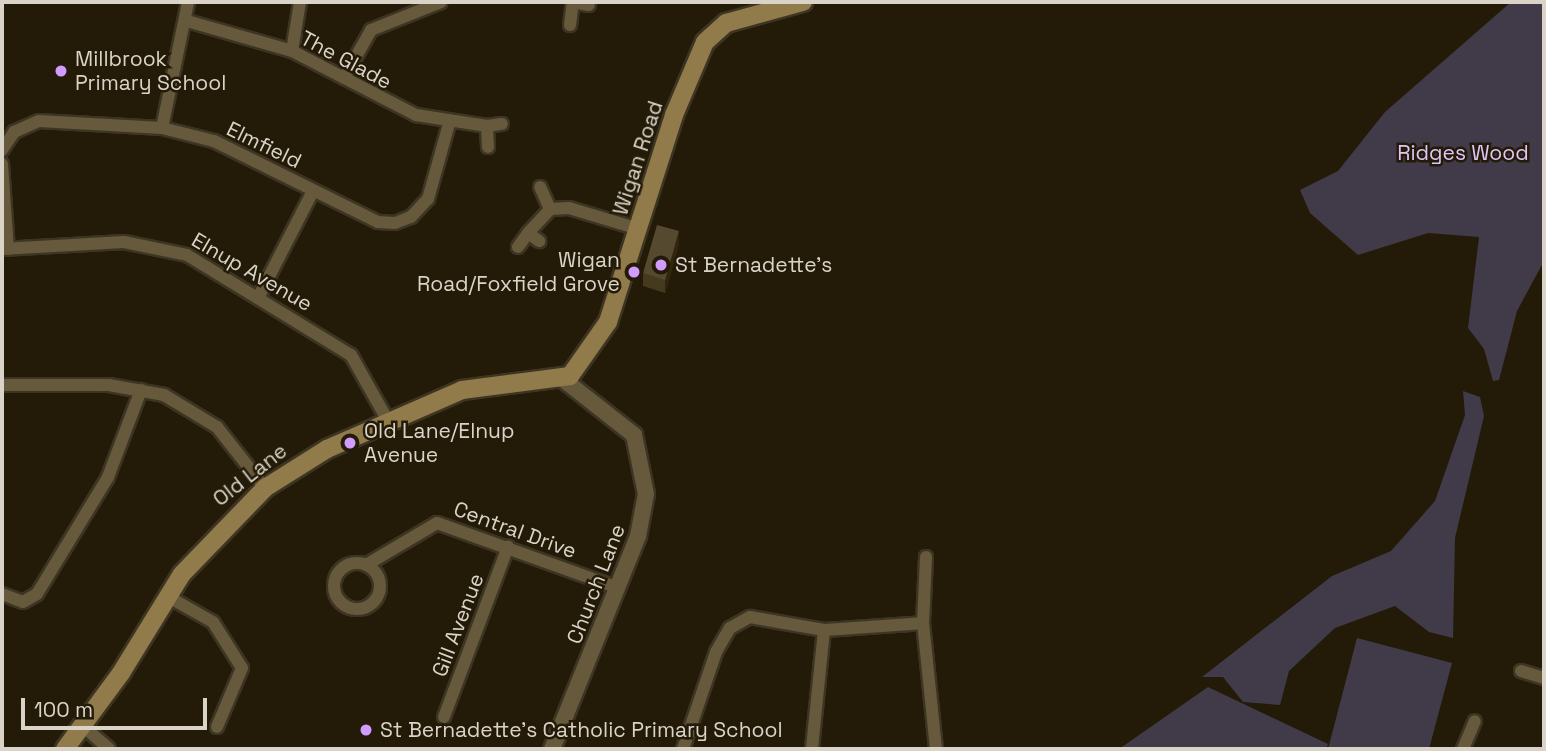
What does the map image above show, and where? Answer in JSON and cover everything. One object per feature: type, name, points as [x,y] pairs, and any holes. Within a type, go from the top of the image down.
[{"type":"main road","name":"Wigan Road","points":[[565,380],[608,322],[674,115],[705,42],[726,23],[803,2]]},
{"type":"main road","name":"Old Lane","points":[[65,749],[84,727],[167,596],[209,539],[264,488],[305,460],[388,421],[476,386],[565,380]]},
{"type":"street","points":[[162,128],[187,22],[188,2]]},
{"type":"street","points":[[292,51],[300,2]]},
{"type":"street","points":[[344,78],[371,30],[441,2]]},
{"type":"street","points":[[570,25],[573,2],[589,5]]},
{"type":"street","name":"The Glade","points":[[187,22],[292,51],[391,106],[449,124],[502,124]]},
{"type":"street","name":"Elmfield","points":[[2,150],[14,132],[39,121],[162,128],[214,141],[378,222],[411,217],[428,199],[449,124]]},
{"type":"street","points":[[487,126],[488,147]]},
{"type":"street","points":[[2,164],[5,249]]},
{"type":"street","points":[[540,187],[550,209]]},
{"type":"street","points":[[258,298],[313,191]]},
{"type":"street","points":[[550,209],[569,208],[639,229]]},
{"type":"street","points":[[517,247],[534,237],[550,209]]},
{"type":"street","name":"Elnup Avenue","points":[[5,249],[151,245],[187,255],[351,355],[388,421]]},
{"type":"street","name":"Church Lane","points":[[552,749],[619,588],[642,523],[642,455],[623,421],[565,380]]},
{"type":"street","points":[[2,385],[141,390],[176,400],[217,427],[264,488]]},
{"type":"street","points":[[2,594],[23,602],[37,594],[108,477],[141,390]]},
{"type":"street","name":"Central Drive","points":[[366,565],[437,523],[619,588]]},
{"type":"street","name":"Gill Avenue","points":[[444,717],[508,547]]},
{"type":"street","points":[[926,557],[923,623],[936,749]]},
{"type":"street","points":[[167,596],[213,622],[242,668],[216,727]]},
{"type":"street","points":[[683,749],[695,701],[734,623],[755,618],[824,630],[923,623]]},
{"type":"street","points":[[812,749],[824,630]]},
{"type":"street","points":[[1521,671],[1544,678]]},
{"type":"street","points":[[1463,749],[1475,721]]},
{"type":"street","points":[[84,727],[109,749]]},
{"type":"green space","name":"Ridges Wood","points":[[1511,2],[1544,2],[1544,261],[1517,311],[1499,380],[1493,381],[1484,349],[1468,328],[1479,237],[1428,233],[1358,255],[1310,213],[1300,190],[1338,171],[1385,112]]},
{"type":"green space","points":[[1463,391],[1480,397],[1484,416],[1455,538],[1453,638],[1429,632],[1395,606],[1335,628],[1289,671],[1280,705],[1243,702],[1223,677],[1202,677],[1332,576],[1391,551],[1435,501],[1465,415]]},
{"type":"green space","points":[[1357,638],[1452,663],[1429,749],[1328,749]]},
{"type":"green space","points":[[1208,687],[1328,744],[1326,749],[1119,749]]},
{"type":"building","name":"St Bernadette's","points":[[657,225],[679,231],[665,280],[643,273]]},
{"type":"place","name":"Millbrook Primary School","points":[[61,71]]},
{"type":"place","name":"St Bernadette's","points":[[661,265]]},
{"type":"place","name":"Wigan Road/Foxfield Grove","points":[[634,272]]},
{"type":"place","name":"Old Lane/Elnup Avenue","points":[[350,443]]},
{"type":"place","name":"St Bernadette's Catholic Primary School","points":[[366,730]]}]
